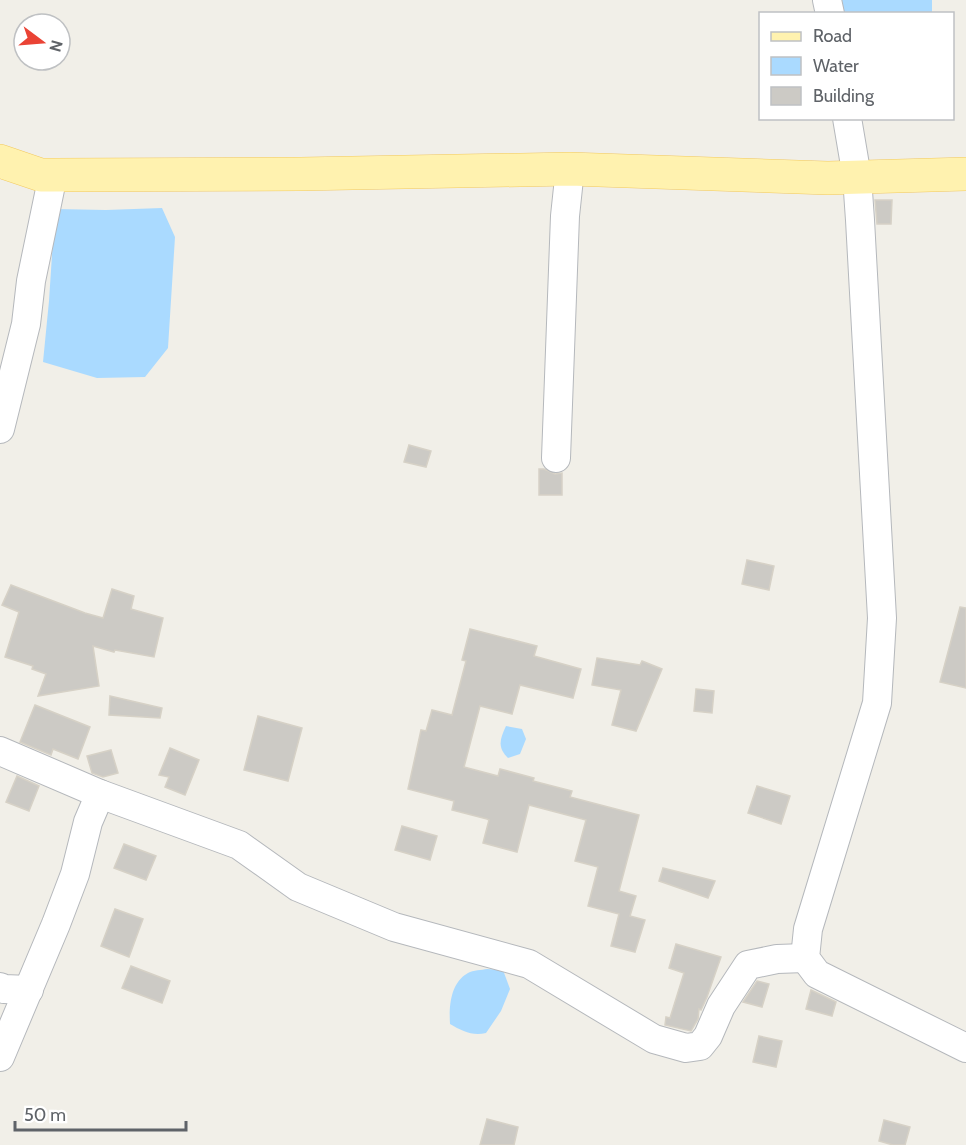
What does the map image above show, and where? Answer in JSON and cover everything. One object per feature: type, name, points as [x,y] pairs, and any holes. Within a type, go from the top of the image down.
[{"type":"main road","points":[[0,161],[41,175],[53,176],[570,169],[828,178],[966,174]]},
{"type":"street","points":[[847,120],[857,177],[882,618],[877,703],[808,929],[805,958],[817,974],[966,1048]]},
{"type":"street","points":[[556,458],[565,216],[570,169]]},
{"type":"street","points":[[0,429],[26,324],[31,281],[53,176]]},
{"type":"street","points":[[0,751],[100,794],[239,845],[298,886],[394,927],[529,964],[654,1039],[686,1048],[700,1046],[704,1041],[721,1006],[748,965],[777,959],[805,958]]},
{"type":"street","points":[[0,1057],[75,874],[88,822],[100,794]]},
{"type":"street","points":[[0,987],[29,990]]},
{"type":"water","points":[[842,0],[932,0],[932,12],[844,12]]},
{"type":"water","points":[[162,208],[175,237],[168,348],[145,377],[97,378],[43,362],[55,209]]},
{"type":"water","points":[[506,726],[522,729],[526,739],[520,754],[508,758],[501,746]]},
{"type":"water","points":[[487,969],[503,970],[510,989],[501,1011],[486,1033],[467,1032],[450,1024],[452,996],[457,983],[470,972]]},
{"type":"building","points":[[875,200],[892,200],[891,224],[877,224]]},
{"type":"building","points":[[409,445],[431,451],[426,467],[404,462]]},
{"type":"building","points":[[539,469],[555,474],[562,473],[562,495],[539,495]]},
{"type":"building","points":[[747,560],[774,566],[769,590],[742,584]]},
{"type":"building","points":[[11,585],[103,618],[112,589],[134,596],[131,609],[163,618],[154,657],[115,650],[114,652],[93,646],[99,686],[38,696],[46,674],[32,669],[33,666],[5,657],[19,612],[2,605]]},
{"type":"building","points":[[960,607],[966,608],[966,688],[940,682]]},
{"type":"building","points":[[470,629],[537,646],[534,656],[581,669],[573,698],[520,685],[512,714],[480,706],[464,767],[498,776],[500,769],[534,778],[533,781],[572,791],[570,797],[639,815],[619,891],[636,896],[630,916],[645,920],[635,952],[611,946],[619,914],[588,906],[598,867],[575,861],[586,820],[529,805],[517,852],[483,843],[489,820],[452,810],[454,801],[408,789],[421,730],[426,731],[432,710],[452,715],[466,661],[462,660]]},
{"type":"building","points":[[597,658],[640,665],[642,661],[662,669],[636,731],[612,725],[621,690],[592,685]]},
{"type":"building","points":[[696,689],[714,691],[712,713],[694,711]]},
{"type":"building","points":[[110,696],[162,708],[160,718],[109,715]]},
{"type":"building","points":[[35,705],[90,727],[78,759],[53,749],[51,755],[20,742]]},
{"type":"building","points":[[258,716],[302,728],[288,781],[244,770]]},
{"type":"building","points":[[170,748],[199,760],[185,795],[165,787],[169,777],[159,775]]},
{"type":"building","points":[[111,750],[118,773],[103,777],[92,773],[87,756]]},
{"type":"building","points":[[17,776],[39,786],[29,811],[6,802]]},
{"type":"building","points":[[757,786],[790,796],[781,824],[748,813]]},
{"type":"building","points":[[402,826],[437,836],[430,860],[395,850]]},
{"type":"building","points":[[124,844],[156,856],[146,880],[114,868]]},
{"type":"building","points":[[663,868],[715,881],[708,898],[659,881]]},
{"type":"building","points":[[115,909],[143,919],[129,957],[101,946]]},
{"type":"building","points":[[676,944],[721,957],[707,997],[701,1010],[699,1009],[698,1019],[691,1031],[665,1025],[666,1017],[670,1018],[684,973],[669,968]]},
{"type":"building","points":[[131,966],[170,981],[162,1003],[122,988]]},
{"type":"building","points":[[757,981],[769,984],[762,1007],[743,1002]]},
{"type":"building","points":[[811,990],[836,1002],[832,1016],[806,1009]]},
{"type":"building","points":[[759,1036],[782,1041],[776,1067],[753,1062]]},
{"type":"building","points":[[487,1119],[518,1127],[514,1145],[480,1145]]},
{"type":"building","points":[[884,1120],[910,1127],[905,1145],[893,1145],[879,1141]]}]
